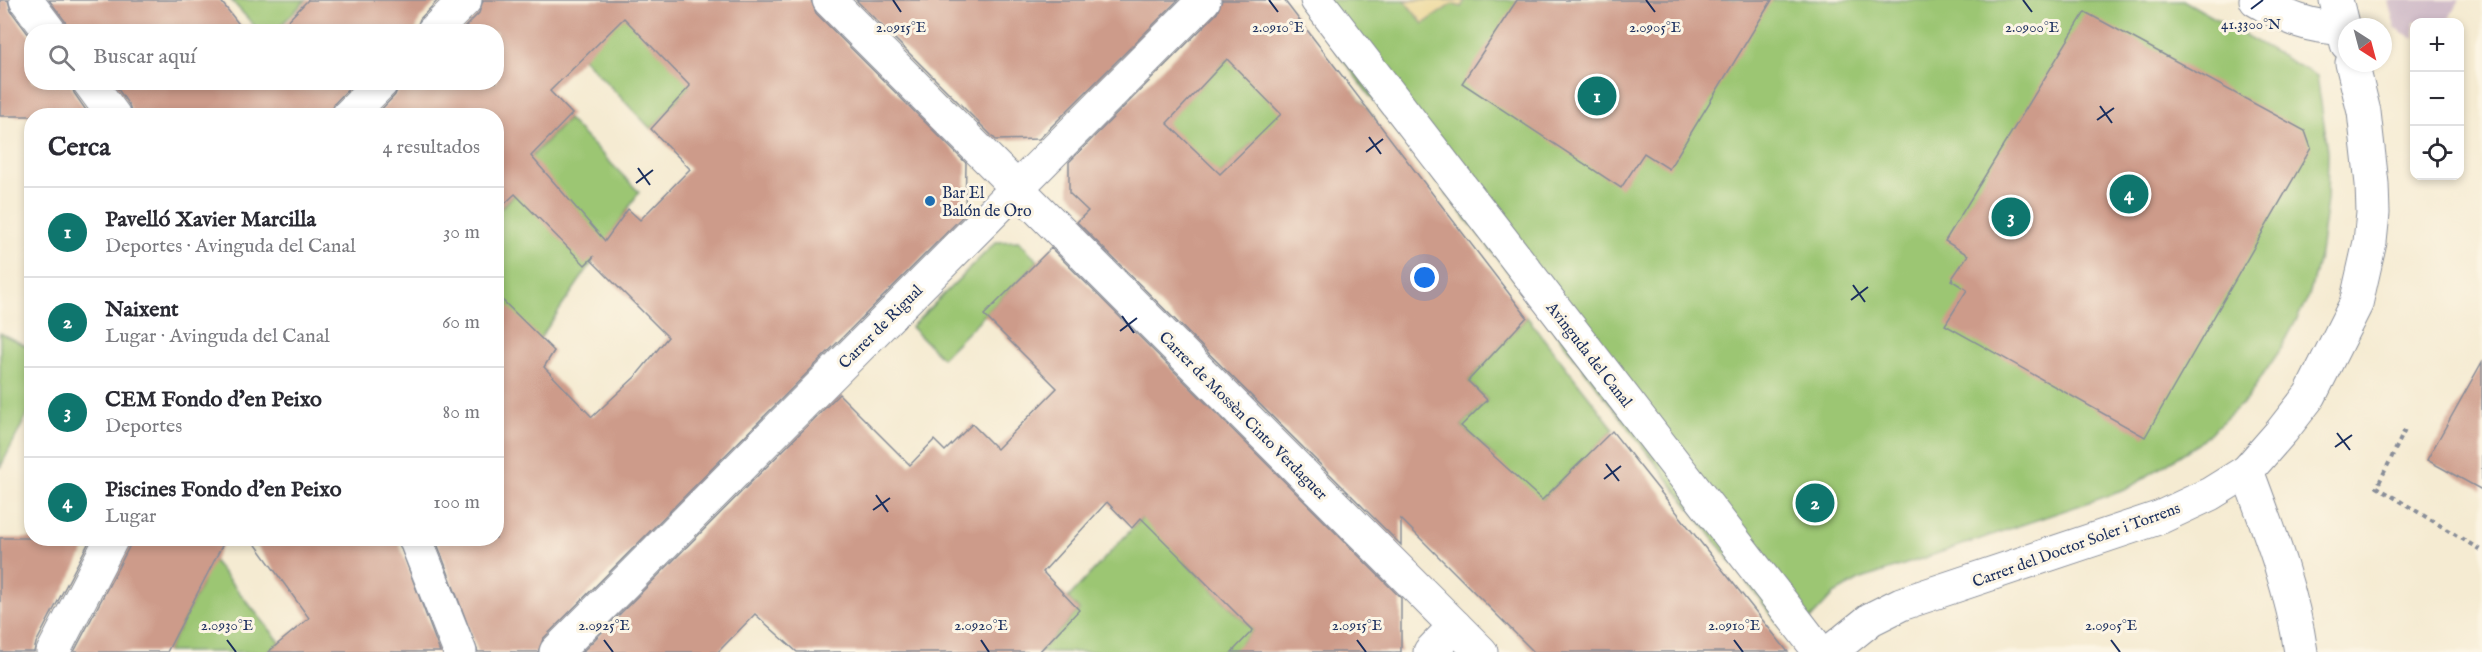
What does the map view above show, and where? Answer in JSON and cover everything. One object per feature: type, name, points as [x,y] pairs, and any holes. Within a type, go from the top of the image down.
[{"type":"street","points":[[26,0],[44,24]]},
{"type":"street","points":[[441,24],[465,0]]},
{"type":"street","name":"Carrer de Mossèn Cinto Verdaguer","points":[[830,0],[1481,652]]},
{"type":"street","name":"Carrer de Rigual","points":[[556,652],[1204,0]]},
{"type":"street","name":"Avinguda del Canal","points":[[1317,0],[1820,652]]},
{"type":"street","points":[[2256,0],[2303,24],[2324,28],[2338,25]]},
{"type":"street","name":"Carrer del Doctor Soler i Torrens","points":[[1830,652],[1871,619],[1901,604],[2162,517],[2210,494],[2247,471],[2310,395],[2356,304],[2370,242],[2373,213],[2364,112],[2354,72]]},
{"type":"street","points":[[95,90],[108,108]]},
{"type":"street","points":[[356,108],[374,90]]},
{"type":"street","points":[[2247,471],[2284,571],[2301,652]]},
{"type":"street","points":[[53,652],[108,546]]},
{"type":"street","points":[[418,546],[460,652]]},
{"type":"street","points":[[1430,652],[1455,626]]},
{"type":"path","points":[[2405,430],[2377,487],[2482,551]]},
{"type":"shaded area","points":[[2388,0],[2459,0],[2449,18],[2410,18],[2410,37],[2395,28]]},
{"type":"green space","points":[[231,0],[306,0],[282,24],[253,24]]},
{"type":"green space","points":[[1299,0],[2183,0],[2317,76],[2328,151],[2327,200],[2320,253],[2309,296],[2282,347],[2246,400],[2198,444],[2125,490],[1859,580],[1834,594],[1791,640],[1535,306],[1369,95]]},
{"type":"green space","points":[[617,10],[699,76],[651,129],[583,58]]},
{"type":"green space","points":[[1227,59],[1353,91],[1376,120],[1348,147],[1259,136],[1212,182],[1165,123]]},
{"type":"green space","points":[[568,119],[639,192],[606,242],[576,239],[595,258],[511,381],[504,351],[504,309],[508,305],[504,301],[504,205],[515,194],[531,157]]},
{"type":"green space","points":[[1019,241],[1038,261],[942,358],[911,327],[996,242]]},
{"type":"green space","points":[[1527,317],[1614,429],[1505,536],[1495,457],[1461,426],[1487,400],[1468,381]]},
{"type":"green space","points":[[0,333],[24,345],[24,421],[0,468]]},
{"type":"green space","points":[[1153,506],[1185,562],[1253,630],[1241,643],[1249,652],[1039,652],[1079,610],[1068,598]]},
{"type":"green space","points":[[211,558],[280,642],[267,652],[167,652],[202,584]]},
{"type":"sand","points":[[1404,0],[1465,0],[1461,7],[1452,4],[1423,24]]},
{"type":"building","points":[[0,0],[8,0],[11,11],[24,28],[24,90],[73,90],[84,108],[24,108],[24,116],[0,116]]},
{"type":"building","points":[[49,0],[220,0],[239,24],[66,24]]},
{"type":"building","points":[[308,0],[438,0],[418,24],[285,24]]},
{"type":"building","points":[[483,0],[811,0],[816,13],[966,163],[965,214],[543,639],[538,652],[478,652],[438,546],[504,546],[504,302],[554,351],[544,367],[592,417],[635,377],[668,337],[591,260],[594,256],[585,265],[515,194],[504,204],[504,108],[383,108],[397,90],[504,90],[504,24],[468,24],[479,13]],"holes":[[[624,18],[690,86],[651,129],[690,169],[640,220],[628,209],[605,241],[531,156],[572,114],[550,91]]]},
{"type":"building","points":[[856,0],[1178,0],[1039,139],[996,140]]},
{"type":"building","points":[[1222,0],[1284,0],[1527,317],[1468,381],[1487,400],[1461,426],[1542,500],[1612,431],[1788,652],[1534,652],[1401,519],[1401,545],[1077,222],[1088,211],[1069,193],[1069,162],[1217,13]],"holes":[[[1227,59],[1281,114],[1220,174],[1167,123]]]},
{"type":"building","points":[[1517,0],[1772,0],[1669,169],[1644,153],[1621,188],[1462,83]]},
{"type":"building","points":[[2085,12],[2305,131],[2311,148],[2145,437],[1945,325],[1967,290],[1951,280],[1968,255],[1945,241]]},
{"type":"building","points":[[119,90],[347,90],[333,108],[130,108]]},
{"type":"building","points":[[1051,248],[1401,598],[1401,652],[1232,652],[1253,630],[1141,518],[1132,528],[1107,502],[1043,572],[1079,610],[1039,652],[797,652],[755,614],[718,652],[582,652],[839,394],[910,465],[934,440],[945,451],[972,424],[997,449],[1057,388],[984,315]]},
{"type":"building","points":[[2482,362],[2482,490],[2427,460]]},
{"type":"building","points":[[0,538],[24,538],[24,546],[87,546],[36,643],[34,652],[0,652]]},
{"type":"building","points":[[222,546],[167,652],[74,652],[129,547]]},
{"type":"building","points":[[257,546],[400,546],[440,652],[268,652],[309,618]]},
{"type":"place","name":"Pavelló Xavier Marcilla","points":[[1597,96]]},
{"type":"place","name":"Piscines Fondo d'en Peixo","points":[[2129,194]]},
{"type":"place","name":"Bar El Balón de Oro","points":[[930,201]]},
{"type":"place","name":"CEM Fondo d'en Peixo","points":[[2011,217]]},
{"type":"place","name":"Naixent","points":[[1815,503]]}]
